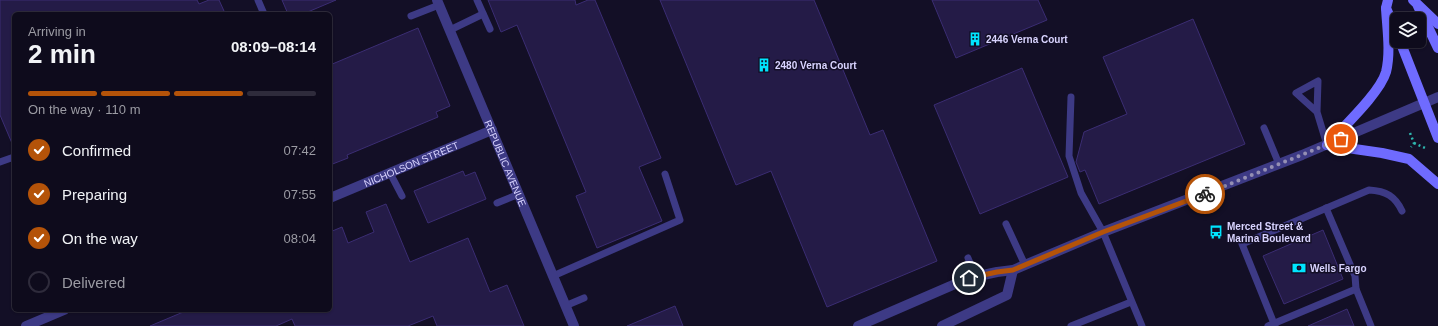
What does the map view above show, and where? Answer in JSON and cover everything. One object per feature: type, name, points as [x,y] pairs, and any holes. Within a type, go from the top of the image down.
[{"type":"main road","points":[[1416,3],[1438,24]]},
{"type":"main road","points":[[1416,3],[1438,48]]},
{"type":"main road","points":[[1327,145],[1368,99],[1383,79],[1388,58],[1387,4]]},
{"type":"main road","points":[[1403,48],[1438,138]]},
{"type":"main road","points":[[1327,145],[1409,159],[1438,184]]},
{"type":"street","name":"REPUBLIC AVENUE","points":[[438,2],[574,326]]},
{"type":"street","points":[[858,326],[976,277],[1013,270],[1103,232],[1327,145],[1438,97]]},
{"type":"street","name":"NICHOLSON STREET","points":[[332,197],[492,130]]},
{"type":"street","points":[[942,326],[1007,295],[1013,270]]},
{"type":"street","points":[[26,326],[59,312]]},
{"type":"lane","points":[[258,0],[263,12]]},
{"type":"lane","points":[[477,0],[490,28]]},
{"type":"lane","points":[[412,16],[438,2]]},
{"type":"lane","points":[[450,30],[483,14]]},
{"type":"lane","points":[[1071,97],[1069,156],[1081,193],[1103,232],[1142,326]]},
{"type":"lane","points":[[1317,112],[1327,145]]},
{"type":"lane","points":[[1264,128],[1279,164]]},
{"type":"lane","points":[[0,162],[12,158]]},
{"type":"lane","points":[[390,173],[402,196]]},
{"type":"lane","points":[[553,276],[680,220],[665,174]]},
{"type":"lane","points":[[1356,289],[1272,325],[1242,244],[1369,190],[1385,192],[1397,201],[1402,211]]},
{"type":"lane","points":[[497,203],[518,194]]},
{"type":"lane","points":[[1326,208],[1355,276],[1356,289],[1371,326]]},
{"type":"lane","points":[[1006,224],[1025,265]]},
{"type":"lane","points":[[968,258],[976,277]]},
{"type":"lane","points":[[565,306],[584,298]]},
{"type":"lane","points":[[1071,326],[1131,302]]},
{"type":"path","points":[[1410,133],[1414,143],[1425,148]]},
{"type":"path","points":[[1411,148],[1414,143]]},
{"type":"building","points":[[0,0],[197,0],[199,4],[209,0],[219,0],[224,11],[221,12],[12,12],[12,143],[0,115]]},
{"type":"building","points":[[282,0],[336,0],[308,12],[287,12]]},
{"type":"building","points":[[488,0],[575,0],[576,5],[588,0],[595,0],[661,158],[639,167],[662,221],[597,248],[576,196],[586,192],[517,25],[501,32]]},
{"type":"building","points":[[660,0],[814,0],[870,135],[883,130],[937,261],[827,307],[771,171],[736,185]]},
{"type":"building","name":"2446 Verna Court","points":[[932,0],[1038,0],[1047,20],[956,58]]},
{"type":"building","points":[[1193,19],[1245,144],[1099,204],[1085,170],[1080,172],[1076,162],[1084,132],[1127,114],[1103,57]]},
{"type":"building","points":[[418,28],[450,106],[436,112],[438,117],[347,155],[348,158],[332,164],[332,64]]},
{"type":"building","points":[[1022,68],[1068,177],[980,214],[934,105]]},
{"type":"building","points":[[463,171],[465,176],[475,172],[486,199],[428,223],[414,191]]},
{"type":"building","points":[[386,204],[410,262],[468,238],[490,292],[507,285],[524,326],[437,326],[433,316],[408,326],[295,326],[292,319],[276,326],[150,326],[183,312],[332,312],[332,231],[342,227],[348,243],[374,232],[366,212]]},
{"type":"building","points":[[1323,230],[1343,279],[1284,304],[1263,256]]},
{"type":"building","points":[[675,306],[683,326],[627,326]]},
{"type":"building","points":[[1347,309],[1354,326],[1308,326]]},
{"type":"way so far","points":[[1205,194],[1341,139]]},
{"type":"place","name":"2446 Verna Court","points":[[975,39]]},
{"type":"place","name":"2480 Verna Court","points":[[764,65]]},
{"type":"place","name":"Merced Street & Marina Boulevard","points":[[1216,232]]},
{"type":"place","name":"Wells Fargo","points":[[1299,268]]},
{"type":"route","points":[[969,278],[1013,270],[1103,232],[1205,194]]}]
